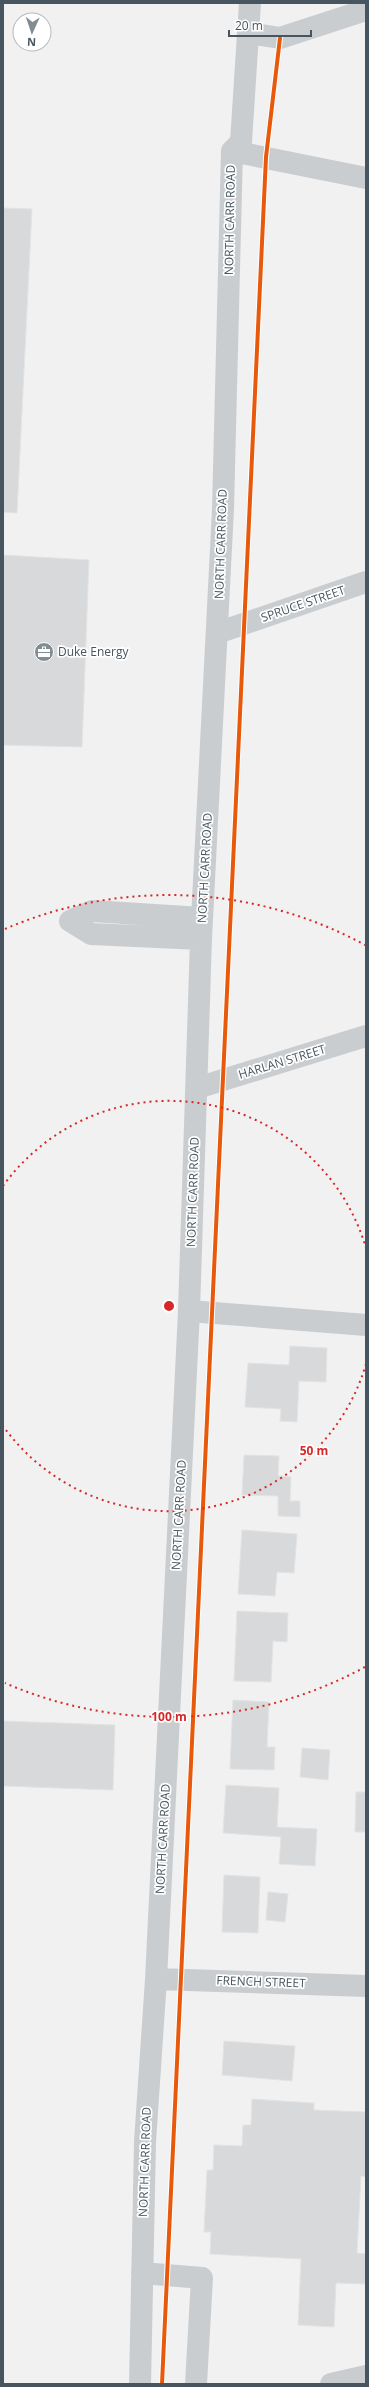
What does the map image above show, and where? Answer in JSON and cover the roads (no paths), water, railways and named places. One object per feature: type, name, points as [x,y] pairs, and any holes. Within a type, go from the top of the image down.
[{"type":"street","name":"NORTH CARR ROAD","points":[[140,2384],[145,2142],[156,1979],[189,1311],[201,939],[223,509],[232,151],[241,142],[250,3]]},
{"type":"street","points":[[249,33],[280,38],[366,10]]},
{"type":"street","points":[[232,151],[366,178]]},
{"type":"street","name":"SPRUCE STREET","points":[[217,633],[366,582]]},
{"type":"street","points":[[201,939],[91,934],[70,921],[92,911],[202,918]]},
{"type":"street","name":"HARLAN STREET","points":[[197,1088],[366,1036]]},
{"type":"street","points":[[189,1311],[366,1325]]},
{"type":"street","name":"FRENCH STREET","points":[[156,1979],[366,1986]]},
{"type":"street","points":[[142,2273],[202,2278],[196,2384]]},
{"type":"street","points":[[331,2384],[366,2376]]},
{"type":"place","name":"Duke Energy","points":[[44,652]]}]
